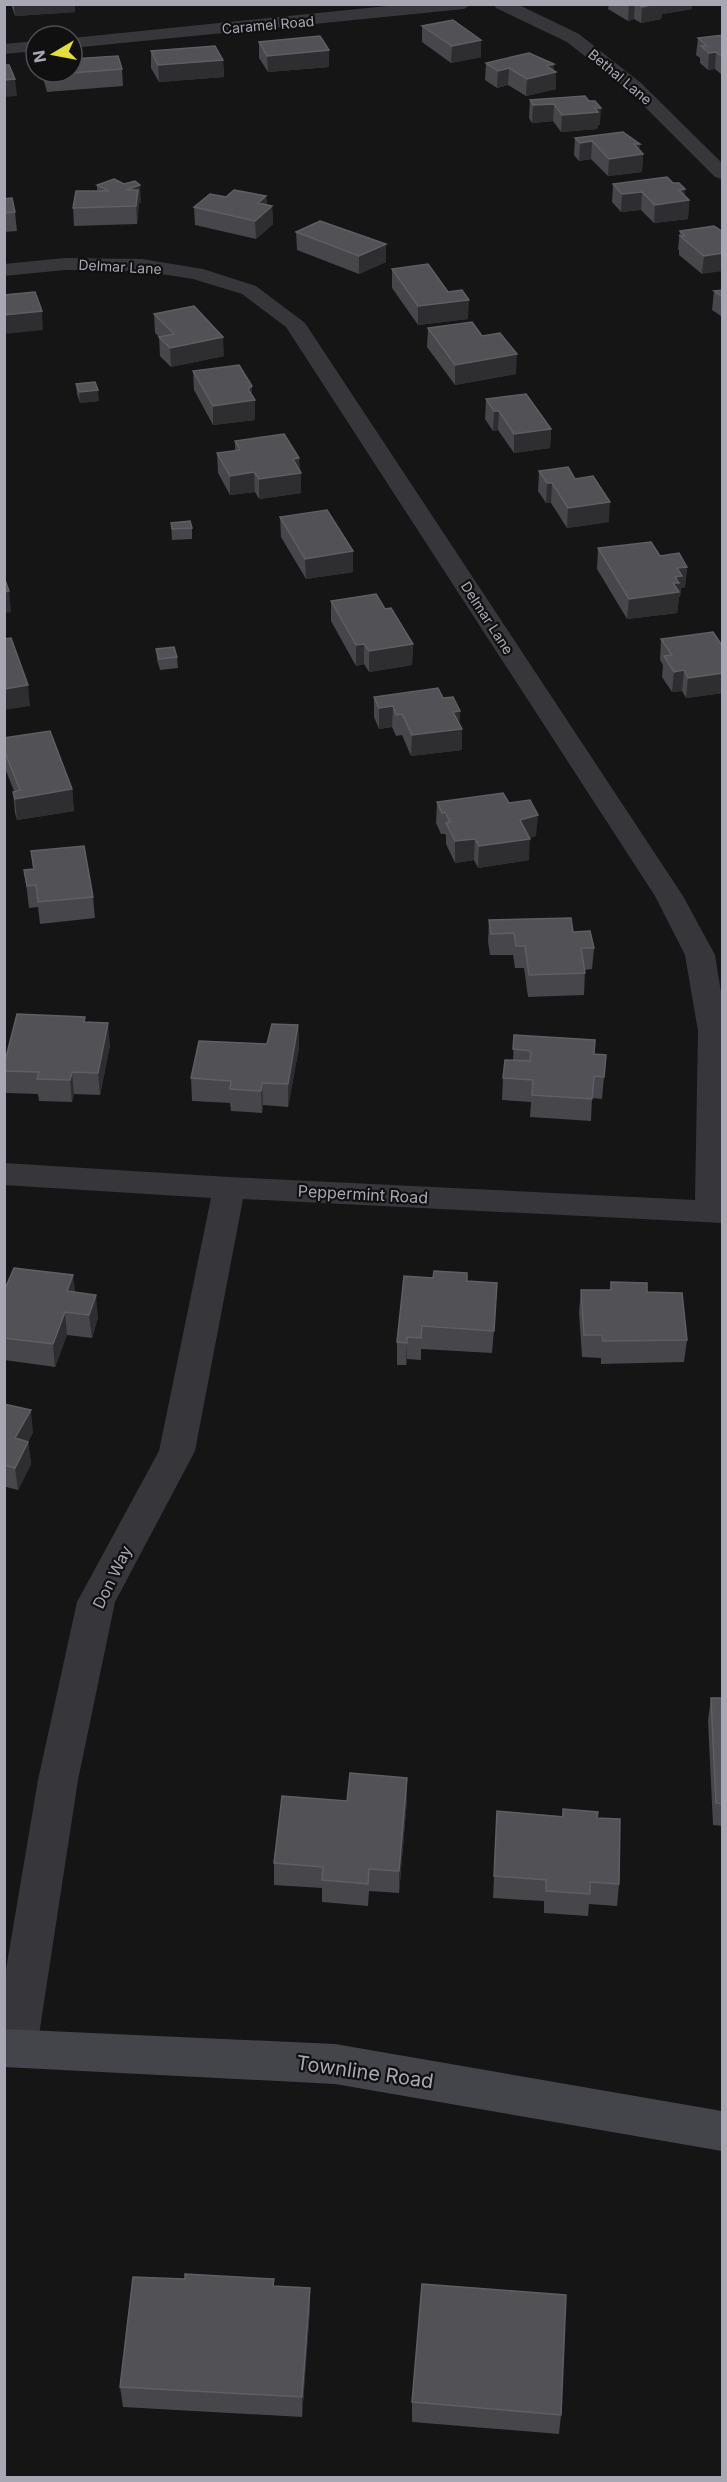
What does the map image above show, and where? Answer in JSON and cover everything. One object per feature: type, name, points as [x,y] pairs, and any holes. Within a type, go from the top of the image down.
[{"type":"main road","name":"Townline Road","points":[[10,2048],[335,2064],[723,2131]]},
{"type":"street","name":"Caramel Road","points":[[84,42],[324,20],[464,4]]},
{"type":"street","name":"Bethal Lane","points":[[502,4],[582,45],[635,87],[723,173]]},
{"type":"street","points":[[4,49],[24,47]]},
{"type":"street","name":"Delmar Lane","points":[[4,270],[65,264],[142,265],[196,273],[249,290],[294,323],[669,896],[700,955],[712,1031],[717,1211]]},
{"type":"street","name":"Peppermint Road","points":[[4,1174],[229,1188],[717,1211]]},
{"type":"street","name":"Don Way","points":[[10,2048],[58,1780],[96,1602],[177,1451],[229,1188]]},
{"type":"building","points":[[638,4],[654,4],[642,7]]},
{"type":"building","points":[[453,20],[481,40],[452,46],[422,26]]},
{"type":"building","points":[[723,35],[723,57],[716,52],[709,53],[701,46],[707,46],[698,38]]},
{"type":"building","points":[[320,36],[329,50],[267,56],[259,42]]},
{"type":"building","points":[[215,46],[223,60],[158,65],[151,51]]},
{"type":"building","points":[[529,53],[554,64],[546,66],[556,72],[527,79],[509,68],[498,71],[486,63]]},
{"type":"building","points":[[118,56],[122,69],[84,72],[84,58]]},
{"type":"building","points":[[4,65],[9,65],[15,79],[4,80]]},
{"type":"building","points":[[585,96],[589,101],[595,101],[601,108],[595,108],[598,112],[562,115],[554,104],[533,105],[530,100]]},
{"type":"building","points":[[623,132],[640,144],[634,144],[643,154],[609,159],[592,141],[580,143],[575,138]]},
{"type":"building","points":[[667,177],[685,189],[679,190],[689,200],[655,205],[642,192],[622,194],[613,184]]},
{"type":"building","points":[[114,179],[124,184],[135,181],[140,185],[126,190],[138,190],[136,206],[73,208],[76,191],[109,191],[97,185]]},
{"type":"building","points":[[234,190],[266,196],[258,203],[272,206],[255,221],[194,207],[210,194],[226,197]]},
{"type":"building","points":[[12,198],[15,212],[4,213],[4,199]]},
{"type":"building","points":[[320,221],[386,244],[359,256],[296,232]]},
{"type":"building","points":[[714,226],[723,232],[723,253],[704,256],[680,236],[685,236],[680,231]]},
{"type":"building","points":[[428,264],[448,292],[462,290],[469,300],[418,306],[392,269]]},
{"type":"building","points":[[723,290],[723,297],[714,291]]},
{"type":"building","points":[[35,292],[42,311],[4,315],[4,295]]},
{"type":"building","points":[[194,306],[223,337],[170,348],[159,337],[174,334],[154,314]]},
{"type":"building","points":[[472,322],[482,336],[500,333],[517,354],[455,365],[428,328]]},
{"type":"building","points":[[239,365],[252,386],[248,389],[255,400],[213,406],[193,371]]},
{"type":"building","points":[[95,382],[98,390],[79,392],[76,384]]},
{"type":"building","points":[[526,394],[551,429],[514,434],[499,411],[494,411],[486,399]]},
{"type":"building","points":[[284,434],[299,458],[293,459],[301,473],[259,479],[254,472],[230,476],[217,453],[240,450],[235,441]]},
{"type":"building","points":[[568,467],[575,479],[593,476],[610,502],[568,508],[552,483],[547,483],[539,471]]},
{"type":"building","points":[[327,510],[353,551],[305,559],[280,517]]},
{"type":"building","points":[[190,521],[192,528],[172,529],[171,523]]},
{"type":"building","points":[[651,542],[660,556],[679,553],[687,567],[677,568],[682,576],[675,577],[679,583],[673,583],[679,592],[629,599],[598,548]]},
{"type":"building","points":[[5,580],[9,591],[4,592]]},
{"type":"building","points":[[376,594],[385,609],[391,608],[413,644],[369,651],[364,644],[356,645],[331,601]]},
{"type":"building","points":[[713,632],[723,647],[723,673],[688,678],[684,670],[674,672],[664,656],[672,655],[661,639]]},
{"type":"building","points":[[11,638],[28,685],[4,689],[4,639]]},
{"type":"building","points":[[174,647],[177,657],[159,659],[156,649]]},
{"type":"building","points":[[438,688],[443,698],[453,697],[460,711],[453,712],[462,729],[412,735],[402,714],[396,715],[393,706],[379,708],[374,697]]},
{"type":"building","points":[[50,731],[72,789],[15,799],[13,792],[20,790],[4,750],[4,738]]},
{"type":"building","points":[[503,793],[509,803],[530,800],[538,815],[520,820],[530,839],[479,846],[475,839],[455,841],[446,823],[450,822],[445,812],[442,813],[437,802]]},
{"type":"building","points":[[84,846],[93,897],[38,902],[36,885],[27,886],[24,870],[34,869],[31,851]]},
{"type":"building","points":[[571,918],[573,932],[590,931],[594,948],[581,948],[585,973],[529,975],[525,946],[516,946],[514,933],[491,934],[489,920]]},
{"type":"building","points":[[17,1014],[85,1017],[84,1022],[108,1023],[98,1073],[72,1072],[70,1080],[37,1079],[39,1072],[4,1071]]},
{"type":"building","points":[[272,1024],[298,1025],[288,1084],[262,1083],[261,1091],[230,1089],[231,1081],[191,1078],[199,1041],[267,1044]]},
{"type":"building","points":[[514,1035],[595,1040],[594,1054],[606,1055],[604,1077],[594,1076],[592,1099],[532,1095],[533,1080],[503,1078],[505,1060],[530,1061],[531,1051],[513,1049]]},
{"type":"building","points":[[14,1268],[73,1275],[67,1291],[96,1295],[89,1315],[65,1312],[53,1344],[4,1338],[4,1291]]},
{"type":"building","points":[[434,1271],[467,1273],[467,1281],[497,1283],[494,1331],[422,1326],[421,1338],[407,1337],[407,1343],[397,1342],[404,1276],[433,1278]]},
{"type":"building","points":[[611,1282],[647,1283],[647,1292],[682,1293],[687,1340],[603,1341],[602,1335],[584,1335],[581,1290],[611,1290]]},
{"type":"building","points":[[4,1404],[31,1410],[15,1438],[28,1442],[15,1468],[4,1465]]},
{"type":"building","points":[[711,1698],[723,1698],[723,1804],[716,1803]]},
{"type":"building","points":[[350,1773],[407,1778],[399,1871],[369,1869],[368,1884],[322,1880],[323,1867],[274,1863],[282,1796],[347,1801]]},
{"type":"building","points":[[563,1809],[598,1812],[597,1818],[620,1819],[619,1884],[590,1882],[590,1894],[546,1891],[546,1880],[494,1876],[497,1811],[563,1817]]},
{"type":"building","points":[[185,2274],[274,2279],[273,2286],[310,2288],[302,2397],[120,2387],[133,2277],[185,2279]]},
{"type":"building","points":[[422,2284],[566,2295],[561,2415],[412,2402]]}]
